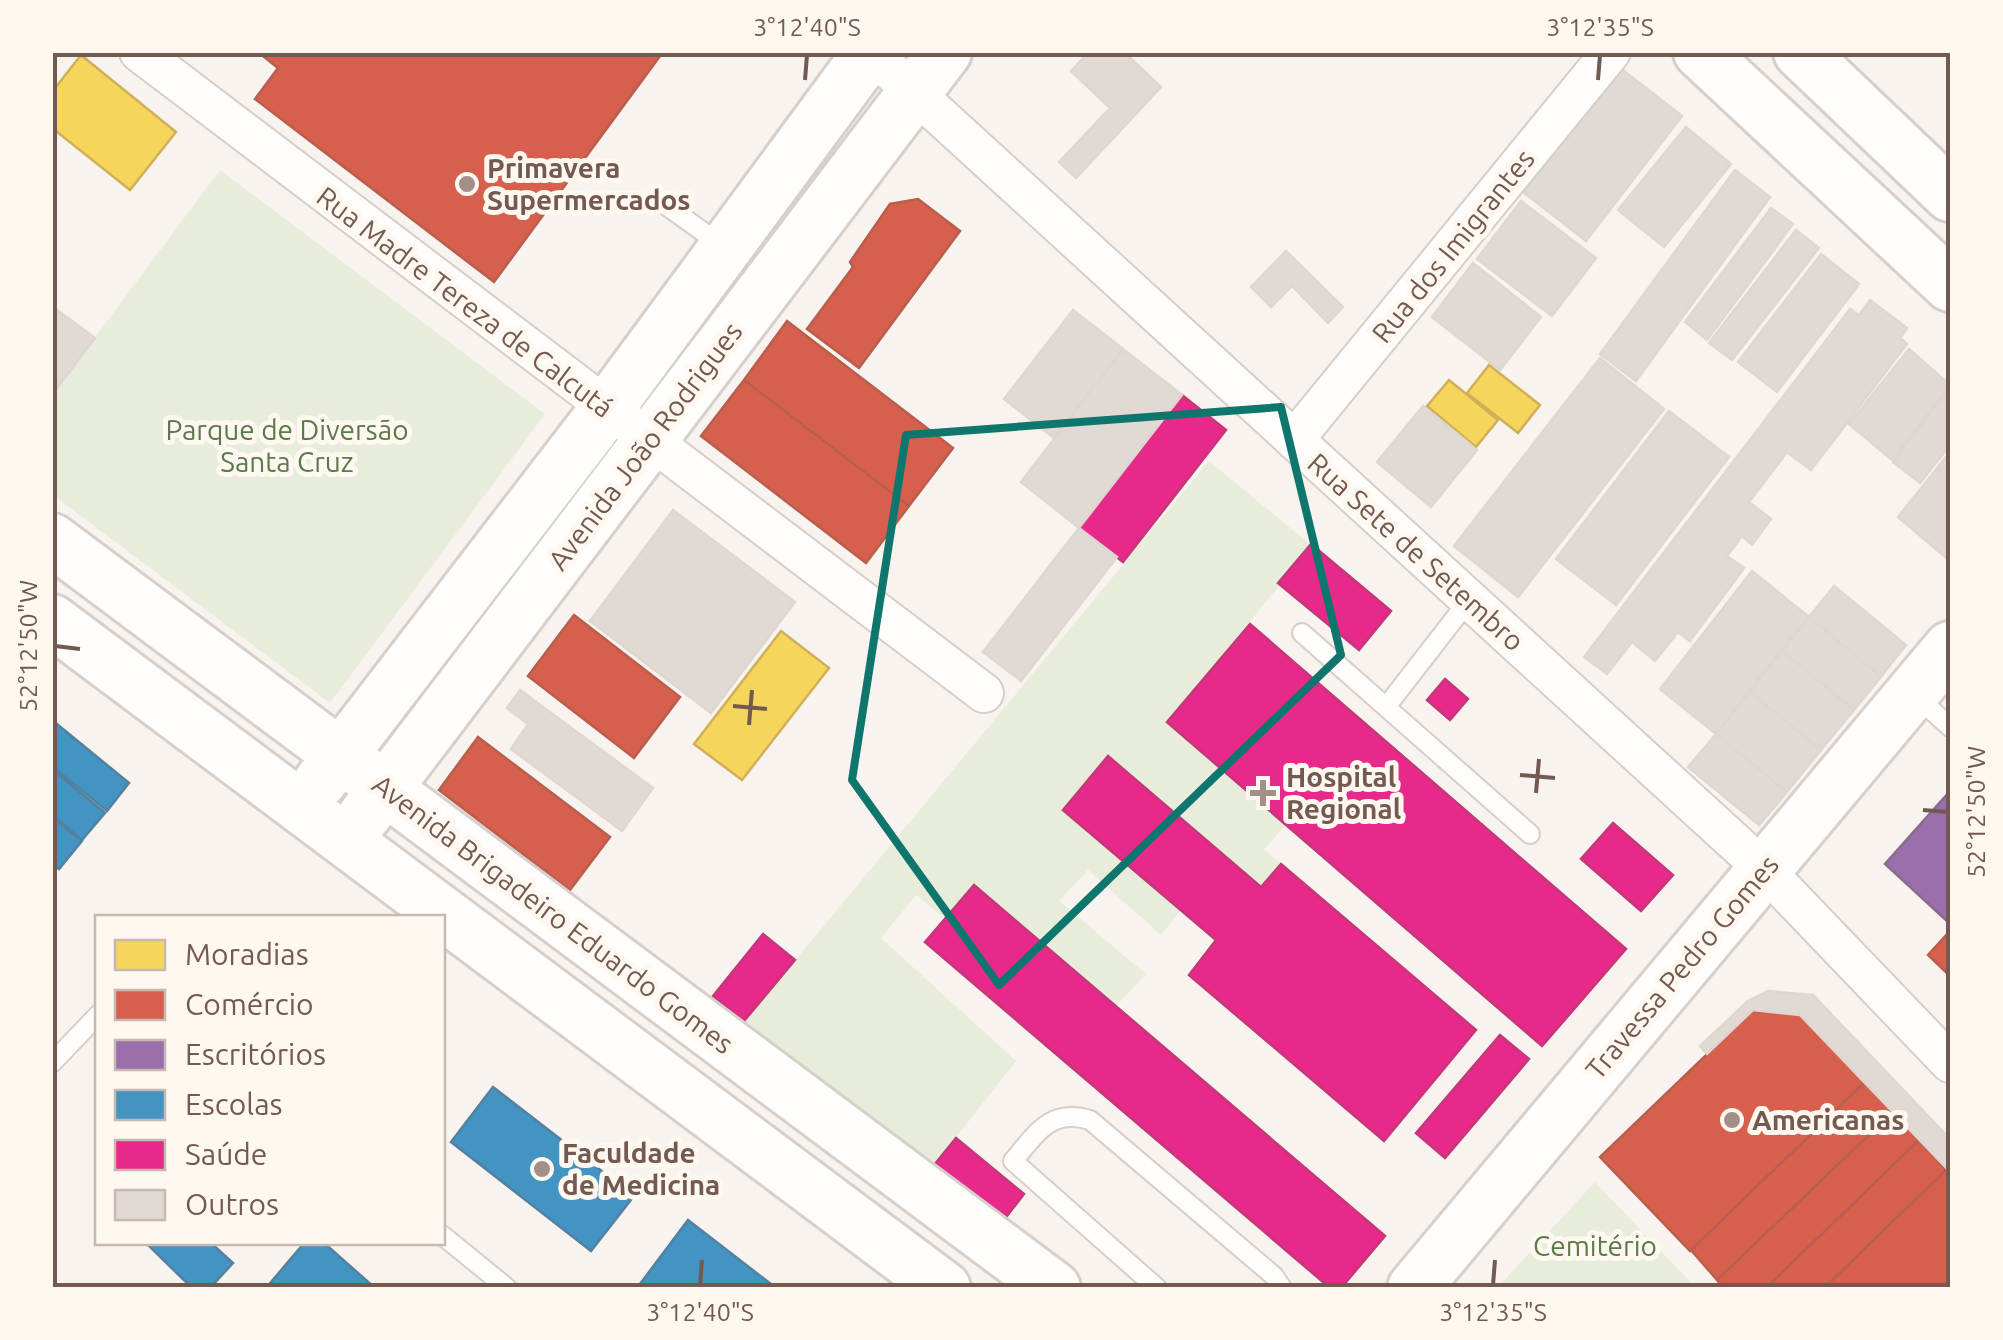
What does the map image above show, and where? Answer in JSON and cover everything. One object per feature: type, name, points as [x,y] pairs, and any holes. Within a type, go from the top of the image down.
[{"type":"street","name":"Rua Madre Tereza de Calcutá","points":[[139,52],[648,442],[984,693]]},
{"type":"street","name":"Avenida João Rodrigues","points":[[301,807],[606,410],[870,52]]},
{"type":"street","name":"Rua Sete de Setembro","points":[[870,52],[1764,869],[1950,1063]]},
{"type":"street","name":"Avenida João Rodrigues","points":[[346,840],[945,52]]},
{"type":"street","name":"Rua dos Imigrantes","points":[[1294,440],[1611,52]]},
{"type":"street","points":[[1700,52],[1950,285]]},
{"type":"street","points":[[1800,52],[1950,195]]},
{"type":"street","name":"Avenida Brigadeiro Eduardo Gomes","points":[[52,540],[599,948],[971,1214],[1054,1288]]},
{"type":"street","points":[[52,621],[944,1288]]},
{"type":"street","name":"Travessa Pedro Gomes","points":[[1414,1288],[1950,648]]},
{"type":"street","points":[[410,666],[451,702]]},
{"type":"street","points":[[558,999],[599,948]]},
{"type":"lane","points":[[667,206],[725,248]]},
{"type":"lane","points":[[1386,707],[1469,600]]},
{"type":"lane","points":[[1302,632],[1530,834]]},
{"type":"lane","points":[[1912,693],[1950,727]]},
{"type":"lane","points":[[52,1063],[95,1017]]},
{"type":"lane","points":[[1157,1288],[1007,1168],[1047,1121],[1060,1116],[1090,1120],[1282,1288]]},
{"type":"lane","points":[[445,1236],[507,1288]]},
{"type":"highlighted area","points":[[1281,407],[1341,655],[999,985],[852,780],[906,435]]},
{"type":"green space","name":"Parque de Diversão Santa Cruz","points":[[220,170],[545,414],[330,703],[53,495],[52,395]]},
{"type":"green space","points":[[1209,461],[1312,546],[1167,722],[1286,825],[1264,849],[1281,864],[1261,887],[1108,757],[1064,810],[1181,910],[1161,935],[1088,870],[1059,901],[1146,974],[1116,1006],[974,885],[945,919],[916,895],[881,938],[1016,1061],[930,1170],[739,1028]]},
{"type":"green space","name":"Cemitério","points":[[1595,1182],[1695,1287],[1498,1287]]},
{"type":"building: Moradias","points":[[81,55],[176,132],[130,190],[52,128],[52,92]]},
{"type":"building: Moradias","points":[[1489,365],[1540,405],[1518,433],[1467,393]]},
{"type":"building: Moradias","points":[[1449,380],[1498,420],[1476,447],[1427,406]]},
{"type":"building: Moradias","points":[[781,631],[829,668],[742,780],[694,744]]},
{"type":"building: Comércio","name":"Primavera Supermercados","points":[[258,52],[663,52],[494,282],[255,99],[278,68]]},
{"type":"building: Comércio","points":[[918,199],[960,231],[859,368],[807,329],[853,267],[850,262],[890,204]]},
{"type":"building: Comércio","points":[[787,321],[953,448],[909,506],[744,380]]},
{"type":"building: Comércio","points":[[744,380],[909,506],[866,563],[701,436]]},
{"type":"building: Comércio","points":[[574,615],[680,697],[634,758],[528,676]]},
{"type":"building: Comércio","points":[[478,737],[610,837],[570,890],[439,790]]},
{"type":"building: Comércio","points":[[1950,931],[1950,976],[1928,955]]},
{"type":"building: Comércio","name":"Americanas","points":[[1753,1010],[1800,1015],[1865,1082],[1690,1251],[1600,1157]]},
{"type":"building: Comércio","points":[[1865,1082],[1893,1112],[1717,1280],[1691,1250]]},
{"type":"building: Comércio","points":[[1893,1112],[1919,1140],[1766,1288],[1724,1288],[1717,1280]]},
{"type":"building: Comércio","points":[[1919,1140],[1946,1170],[1824,1288],[1766,1288]]},
{"type":"building: Comércio","points":[[1946,1170],[1950,1288],[1824,1288]]},
{"type":"building: Escritórios","points":[[1950,791],[1950,920],[1948,922],[1885,864]]},
{"type":"building: Escolas","points":[[52,720],[129,783],[107,811],[52,766]]},
{"type":"building: Escolas","points":[[52,769],[105,813],[82,840],[52,815]]},
{"type":"building: Escolas","points":[[52,817],[82,841],[59,869],[52,864]]},
{"type":"building: Escolas","name":"Faculdade de Medicina","points":[[493,1087],[634,1196],[591,1251],[451,1142]]},
{"type":"building: Escolas","points":[[688,1220],[776,1288],[637,1288]]},
{"type":"building: Escolas","points":[[148,1245],[213,1245],[233,1263],[210,1288],[192,1288]]},
{"type":"building: Escolas","points":[[302,1245],[326,1245],[375,1288],[266,1288]]},
{"type":"building: Saúde","points":[[1182,395],[1226,430],[1123,562],[1079,528]]},
{"type":"building: Saúde","points":[[1311,544],[1391,611],[1359,650],[1278,583]]},
{"type":"building: Saúde","points":[[1250,624],[1626,949],[1542,1046],[1167,722]]},
{"type":"building: Saúde","points":[[1445,679],[1468,699],[1450,720],[1427,700]]},
{"type":"building: Saúde","points":[[1108,756],[1261,887],[1281,864],[1476,1030],[1384,1141],[1189,975],[1216,940],[1063,810]]},
{"type":"building: Saúde","points":[[1613,823],[1673,875],[1641,911],[1581,859]]},
{"type":"building: Saúde","points":[[974,885],[1385,1236],[1341,1288],[1330,1288],[925,942]]},
{"type":"building: Saúde","points":[[763,934],[795,960],[744,1021],[713,996]]},
{"type":"building: Saúde","points":[[1500,1035],[1529,1059],[1445,1158],[1416,1133]]},
{"type":"building: Saúde","points":[[956,1138],[1024,1194],[1000,1225],[930,1170]]},
{"type":"building: Outros","points":[[1089,52],[1124,52],[1161,87],[1076,178],[1059,162],[1110,108],[1071,71]]},
{"type":"building: Outros","points":[[1619,67],[1682,116],[1586,241],[1523,192]]},
{"type":"building: Outros","points":[[1686,127],[1731,164],[1664,247],[1618,210]]},
{"type":"building: Outros","points":[[1735,170],[1770,197],[1636,381],[1600,354]]},
{"type":"building: Outros","points":[[1521,201],[1596,258],[1552,316],[1477,259]]},
{"type":"building: Outros","points":[[1771,208],[1793,224],[1707,340],[1685,322]]},
{"type":"building: Outros","points":[[1796,230],[1819,248],[1732,360],[1709,343]]},
{"type":"building: Outros","points":[[1286,251],[1343,307],[1328,323],[1292,286],[1271,307],[1251,287]]},
{"type":"building: Outros","points":[[1821,254],[1859,284],[1777,392],[1738,362]]},
{"type":"building: Outros","points":[[1473,263],[1541,317],[1500,370],[1432,317]]},
{"type":"building: Outros","points":[[1870,300],[1907,328],[1900,338],[1907,344],[1811,470],[1787,452],[1749,502],[1771,519],[1752,545],[1742,536],[1727,556],[1744,568],[1690,641],[1678,632],[1655,661],[1632,642],[1607,674],[1584,657],[1850,309],[1859,315]]},
{"type":"building: Outros","points":[[52,306],[95,338],[52,395]]},
{"type":"building: Outros","points":[[1073,310],[1123,349],[1054,438],[1004,399]]},
{"type":"building: Outros","points":[[1123,349],[1182,395],[1079,528],[1021,482]]},
{"type":"building: Outros","points":[[1909,349],[1950,385],[1892,460],[1849,424]]},
{"type":"building: Outros","points":[[1600,358],[1664,409],[1518,597],[1454,546]]},
{"type":"building: Outros","points":[[1950,388],[1950,445],[1920,483],[1893,462]]},
{"type":"building: Outros","points":[[1423,406],[1477,450],[1431,507],[1377,462]]},
{"type":"building: Outros","points":[[1669,411],[1729,457],[1616,605],[1556,559]]},
{"type":"building: Outros","points":[[1950,452],[1950,478],[1938,467]]},
{"type":"building: Outros","points":[[1938,467],[1950,478],[1950,561],[1898,517]]},
{"type":"building: Outros","points":[[673,510],[795,602],[711,713],[590,621]]},
{"type":"building: Outros","points":[[1079,528],[1117,557],[1021,681],[983,652]]},
{"type":"building: Outros","points":[[1752,571],[1809,617],[1716,734],[1660,689]]},
{"type":"building: Outros","points":[[1834,586],[1906,645],[1881,677],[1809,617]]},
{"type":"building: Outros","points":[[1809,617],[1881,677],[1854,710],[1781,650]]},
{"type":"building: Outros","points":[[1781,650],[1854,710],[1821,750],[1749,691]]},
{"type":"building: Outros","points":[[520,690],[653,788],[622,831],[511,749],[528,724],[507,708]]},
{"type":"building: Outros","points":[[1749,691],[1821,750],[1787,792],[1716,734]]},
{"type":"building: Outros","points":[[1716,734],[1787,792],[1759,825],[1688,767]]},
{"type":"building: Outros","points":[[1768,991],[1813,995],[1950,1139],[1950,1172],[1800,1015],[1753,1010],[1707,1054],[1700,1046],[1748,1001]]},
{"type":"place","name":"Primavera Supermercados","points":[[467,184]]},
{"type":"place","name":"Hospital Regional","points":[[1263,793]]},
{"type":"place","name":"Americanas","points":[[1732,1120]]},
{"type":"place","name":"Faculdade de Medicina","points":[[542,1169]]}]
